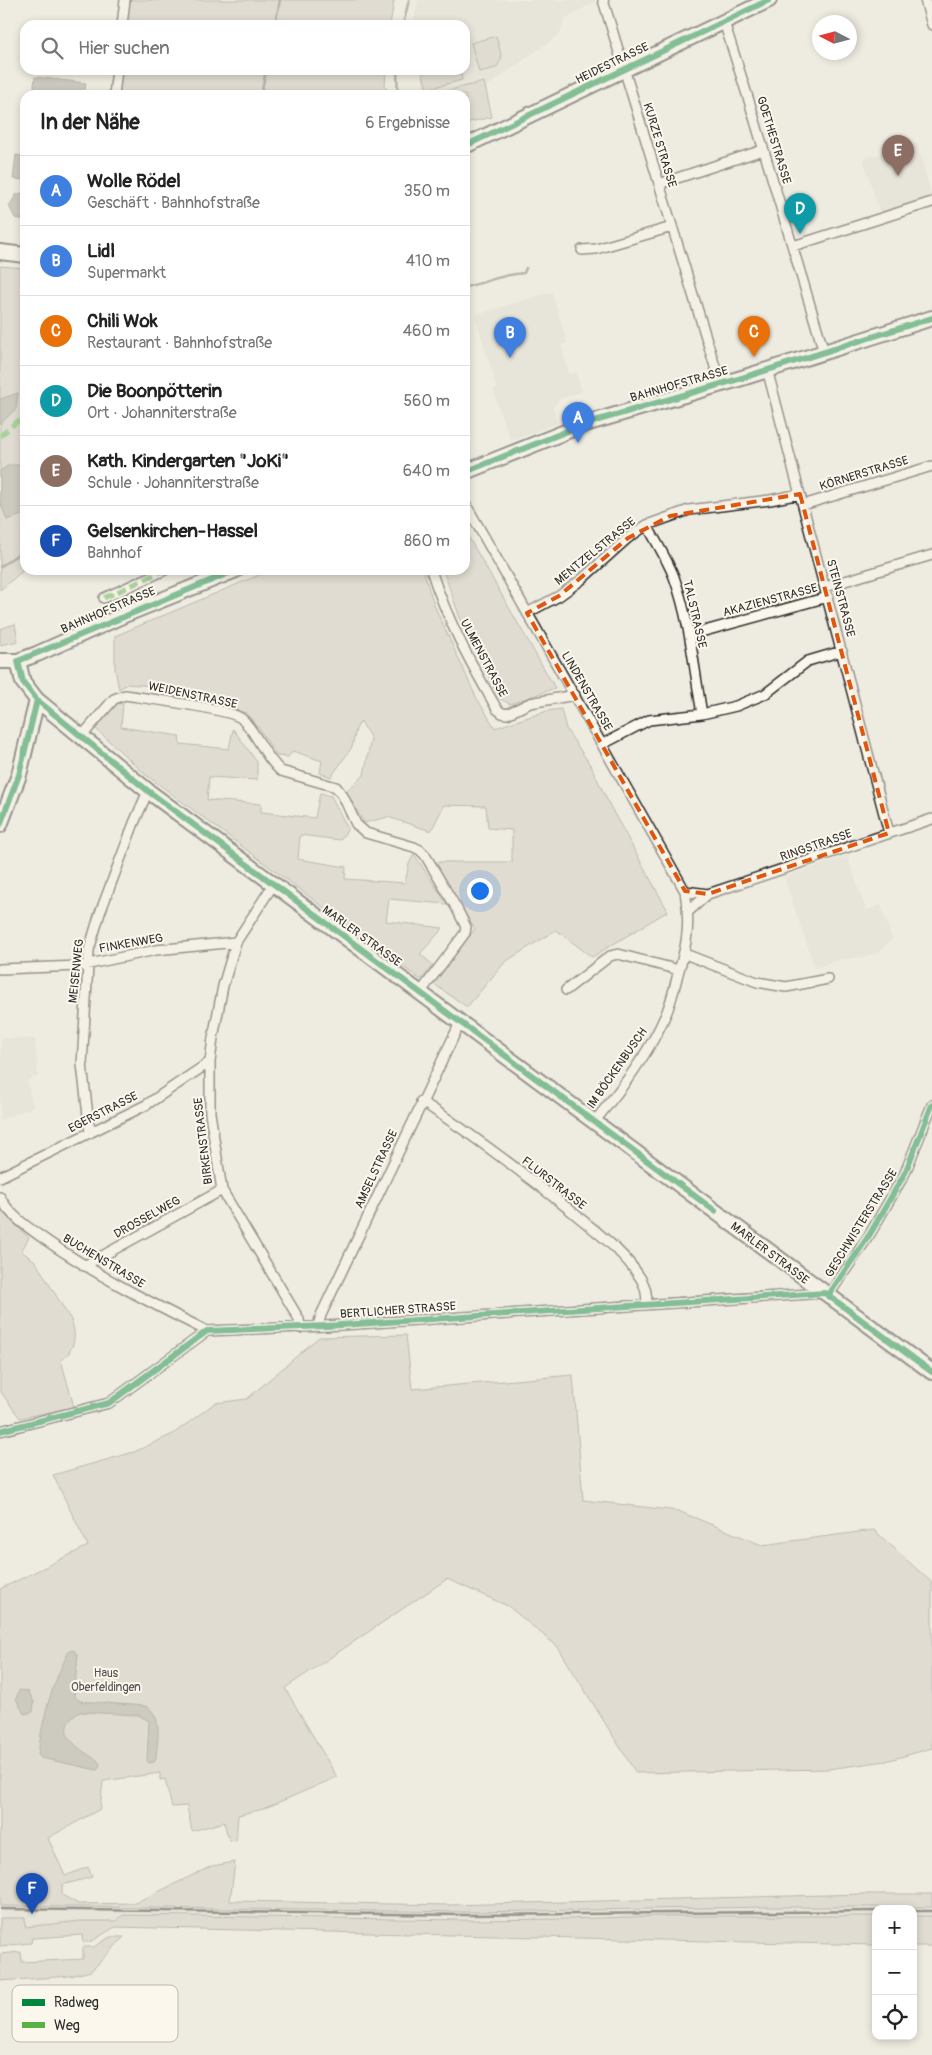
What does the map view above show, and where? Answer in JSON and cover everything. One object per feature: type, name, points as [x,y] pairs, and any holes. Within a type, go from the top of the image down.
[{"type":"main road","name":"HEIDESTRASSE","points":[[470,144],[769,0]]},
{"type":"main road","points":[[0,252],[20,254]]},
{"type":"main road","name":"BAHNHOFSTRASSE","points":[[470,470],[577,426],[932,318]]},
{"type":"main road","name":"BAHNHOFSTRASSE","points":[[18,661],[224,575]]},
{"type":"main road","points":[[0,661],[18,661]]},
{"type":"main road","name":"MARLER STRASSE","points":[[18,661],[23,682],[37,700],[148,791],[932,1372]]},
{"type":"main road","points":[[0,826],[20,775],[37,700]]},
{"type":"street","points":[[123,20],[125,0]]},
{"type":"street","name":"KURZE STRASSE","points":[[603,0],[720,383]]},
{"type":"street","points":[[924,0],[932,25]]},
{"type":"street","name":"GOETHESTRASSE","points":[[724,22],[824,352]]},
{"type":"street","points":[[115,90],[116,75]]},
{"type":"street","points":[[659,184],[763,150]]},
{"type":"street","points":[[793,246],[932,202]]},
{"type":"street","points":[[582,250],[596,249],[672,227]]},
{"type":"street","name":"STEINSTRASSE","points":[[768,369],[889,833]]},
{"type":"street","name":"KÖRNERSTRASSE","points":[[803,505],[932,466]]},
{"type":"street","name":"MENTZELSTRASSE","points":[[527,613],[559,596],[581,580],[628,538],[647,525],[689,510],[770,500],[800,494]]},
{"type":"street","name":"LINDENSTRASSE","points":[[470,512],[685,891]]},
{"type":"street","name":"TALSTRASSE","points":[[647,525],[673,576],[690,635],[702,714]]},
{"type":"street","points":[[825,587],[932,555]]},
{"type":"street","name":"BAHNHOFSTRASSE","points":[[104,598],[154,575]]},
{"type":"street","name":"ULMENSTRASSE","points":[[433,575],[463,651],[497,709],[507,714],[530,703],[575,695]]},
{"type":"street","name":"AKAZIENSTRASSE","points":[[690,635],[828,597]]},
{"type":"street","points":[[603,744],[649,720],[702,714],[736,706],[765,694],[808,661],[842,651]]},
{"type":"street","name":"WEIDENSTRASSE","points":[[81,737],[114,699],[125,695],[204,708],[239,716],[251,728],[275,766],[281,771],[336,787],[350,809],[356,824],[366,833],[414,847],[425,855],[466,927],[462,938],[420,993]]},
{"type":"street","name":"MEISENWEG","points":[[90,1133],[82,1064],[88,963],[92,935],[148,791]]},
{"type":"street","name":"RINGSTRASSE","points":[[689,911],[708,894],[932,819]]},
{"type":"street","name":"BIRKENSTRASSE","points":[[273,885],[236,942],[223,986],[210,1062],[210,1113],[222,1190],[295,1311],[299,1319],[300,1328]]},
{"type":"street","name":"RINGSTRASSE","points":[[685,891],[708,894]]},
{"type":"street","name":"IM BÖCKENBUSCH","points":[[594,1122],[651,1045],[666,1014],[685,954],[689,911],[685,891]]},
{"type":"street","name":"FINKENWEG","points":[[0,969],[80,966],[156,950],[236,942]]},
{"type":"street","points":[[566,990],[610,956],[618,954],[680,970]]},
{"type":"street","points":[[685,954],[756,982],[786,987],[828,979]]},
{"type":"street","name":"AMSELSTRASSE","points":[[318,1326],[321,1315],[460,1023]]},
{"type":"street","name":"EGERSTRASSE","points":[[1,1176],[146,1105],[210,1062]]},
{"type":"street","name":"FLURSTRASSE","points":[[422,1101],[481,1141],[557,1200],[615,1249],[643,1281],[647,1293],[647,1304]]},
{"type":"street","name":"GESCHWISTERSTRASSE","points":[[827,1294],[870,1234],[905,1173],[932,1105]]},
{"type":"street","name":"DROSSELWEG","points":[[84,1266],[222,1190]]},
{"type":"street","name":"BUCHENSTRASSE","points":[[0,1197],[7,1208],[30,1228],[84,1266],[127,1291],[207,1331]]},
{"type":"street","name":"BERTLICHER STRASSE","points":[[207,1331],[300,1328],[647,1304],[827,1294]]},
{"type":"street","points":[[0,1431],[109,1403],[207,1331]]},
{"type":"highlighted area","points":[[800,494],[889,833],[708,894],[685,891],[527,613],[559,596],[628,538],[670,516]]},
{"type":"shaded area","points":[[418,0],[595,0],[595,2],[564,19],[560,34],[485,88],[483,82],[448,90],[425,90],[421,75],[470,75],[470,20],[414,20]]},
{"type":"shaded area","points":[[35,77],[86,83],[85,90],[34,90]]},
{"type":"shaded area","points":[[917,143],[932,197],[880,213],[863,159]]},
{"type":"shaded area","points":[[16,155],[20,156],[20,180],[13,179]]},
{"type":"shaded area","points":[[20,194],[20,219],[15,218],[9,206],[16,195]]},
{"type":"shaded area","points":[[552,292],[567,343],[561,345],[569,374],[576,372],[582,392],[559,399],[553,408],[558,423],[511,441],[498,407],[494,389],[497,388],[475,315]]},
{"type":"shaded area","points":[[18,393],[16,409],[0,424],[0,399]]},
{"type":"shaded area","points":[[9,465],[20,465],[20,516],[7,520],[0,501],[0,471]]},
{"type":"shaded area","points":[[847,856],[866,910],[881,905],[892,939],[877,954],[836,961],[815,968],[784,877]]},
{"type":"shaded area","points":[[1,1038],[35,1039],[38,1076],[27,1080],[33,1107],[0,1120]]},
{"type":"shaded area","points":[[74,1650],[78,1656],[74,1696],[80,1701],[145,1706],[155,1715],[158,1737],[156,1759],[154,1762],[149,1763],[147,1761],[149,1721],[138,1715],[80,1712],[71,1719],[67,1726],[67,1733],[70,1739],[82,1751],[97,1760],[100,1764],[97,1770],[41,1758],[38,1755],[42,1728],[53,1689],[69,1651]]},
{"type":"shaded area","points":[[19,1690],[28,1691],[34,1702],[33,1712],[24,1714],[16,1699]]},
{"type":"shaded area","points":[[0,1906],[468,1912],[872,1907],[872,1916],[666,1916],[566,1919],[123,1915],[116,1921],[80,1921],[25,1927],[25,1918],[0,1918]]},
{"type":"shaded area","points":[[917,1907],[932,1907],[932,1916],[917,1916]]},
{"type":"green space","points":[[128,0],[394,0],[391,20],[126,20]]},
{"type":"green space","points":[[496,36],[502,58],[496,68],[479,72],[471,43]]},
{"type":"green space","points":[[120,75],[386,75],[385,86],[387,90],[119,90]]},
{"type":"green space","points":[[423,75],[461,75],[462,80],[427,89]]},
{"type":"green space","points":[[484,82],[492,117],[470,122],[470,90],[450,90]]},
{"type":"green space","points":[[0,266],[20,268],[20,573],[0,590]]},
{"type":"green space","points":[[470,540],[555,688],[510,704],[499,698],[462,623],[445,575],[470,575]]},
{"type":"green space","points":[[259,575],[425,575],[434,605],[476,697],[495,728],[547,711],[561,709],[566,729],[591,766],[611,808],[668,911],[592,957],[556,930],[505,962],[467,1007],[434,984],[475,929],[433,862],[512,862],[512,830],[488,828],[486,806],[444,805],[431,831],[388,817],[364,823],[346,791],[364,775],[371,739],[361,721],[356,729],[352,747],[331,777],[320,773],[322,761],[293,751],[288,757],[277,756],[258,727],[246,713],[194,700],[156,686],[127,684],[119,689],[115,669],[115,636]]},
{"type":"green space","points":[[15,624],[18,641],[0,645],[0,629]]},
{"type":"green space","points":[[116,703],[123,704],[121,727],[179,736],[180,744],[229,749],[233,729],[257,762],[257,780],[209,777],[207,800],[261,804],[261,812],[315,818],[320,793],[331,796],[348,829],[340,840],[300,835],[298,859],[346,867],[345,879],[405,883],[409,864],[414,854],[447,904],[389,899],[386,921],[443,928],[420,954],[433,965],[421,980],[145,774],[95,728]]},
{"type":"green space","points":[[0,1210],[29,1238],[21,1251],[35,1261],[71,1320],[74,1342],[69,1352],[61,1360],[74,1407],[20,1418],[0,1391]]},
{"type":"green space","name":"Haus Oberfeldingen","points":[[406,1335],[412,1389],[573,1375],[583,1500],[678,1511],[762,1545],[874,1530],[932,1583],[932,1748],[886,1761],[828,1769],[636,1773],[558,1647],[508,1606],[447,1579],[285,1688],[337,1777],[263,1809],[238,1815],[236,1841],[229,1840],[224,1822],[192,1831],[187,1806],[172,1807],[165,1779],[160,1780],[160,1773],[103,1781],[100,1809],[48,1838],[65,1876],[88,1867],[92,1877],[62,1885],[62,1895],[78,1904],[135,1903],[212,1866],[235,1862],[230,1901],[450,1905],[864,1894],[932,1894],[932,1907],[872,1905],[872,1907],[468,1912],[0,1906],[0,1589],[88,1546],[53,1475],[134,1452],[173,1434],[215,1403],[247,1399],[319,1337]]},
{"type":"green space","points":[[123,1915],[466,1920],[666,1916],[872,1916],[872,1945],[115,1927],[92,1941],[83,1942],[82,1935],[32,1938],[31,1943],[0,1946],[0,1918],[25,1918],[25,1927],[80,1921],[116,1921]]},
{"type":"green space","points":[[917,1916],[932,1916],[932,1946],[917,1946]]},
{"type":"green space","points":[[110,1937],[124,1937],[91,1971],[70,1976],[0,1981],[0,1954],[21,1952],[22,1962],[83,1959],[83,1947],[94,1947]]},
{"type":"waterway","points":[[276,20],[280,0]]},
{"type":"waterway","points":[[404,20],[409,0]]},
{"type":"waterway","points":[[262,90],[265,75]]},
{"type":"waterway","points":[[397,75],[398,90]]},
{"type":"waterway","points":[[470,286],[524,273],[526,268]]},
{"type":"waterway","points":[[0,567],[20,553]]},
{"type":"railway","points":[[0,1909],[467,1915],[872,1911]]},
{"type":"railway","points":[[917,1911],[932,1911]]},
{"type":"marked path","points":[[0,436],[20,419]]},
{"type":"marked path","points":[[104,598],[154,575]]},
{"type":"cycle path","points":[[470,144],[769,0]]},
{"type":"cycle path","points":[[470,470],[585,424],[742,378],[932,318]]},
{"type":"cycle path","points":[[224,575],[18,661],[23,682],[37,700],[148,791],[715,1211]]},
{"type":"cycle path","points":[[0,825],[19,775],[37,700]]},
{"type":"cycle path","points":[[828,1296],[870,1234],[905,1173],[932,1105]]},
{"type":"cycle path","points":[[0,1431],[109,1403],[207,1331],[326,1326],[825,1293],[932,1372]]},
{"type":"place","name":"Kath. Kindergarten \"JoKi\"","points":[[898,176]]},
{"type":"place","name":"Die Boonpötterin","points":[[800,234]]},
{"type":"place","name":"Chili Wok","points":[[754,357]]},
{"type":"place","name":"Lidl","points":[[510,358]]},
{"type":"place","name":"Wolle Rödel","points":[[578,443]]},
{"type":"place","name":"Gelsenkirchen-Hassel","points":[[32,1914]]}]
